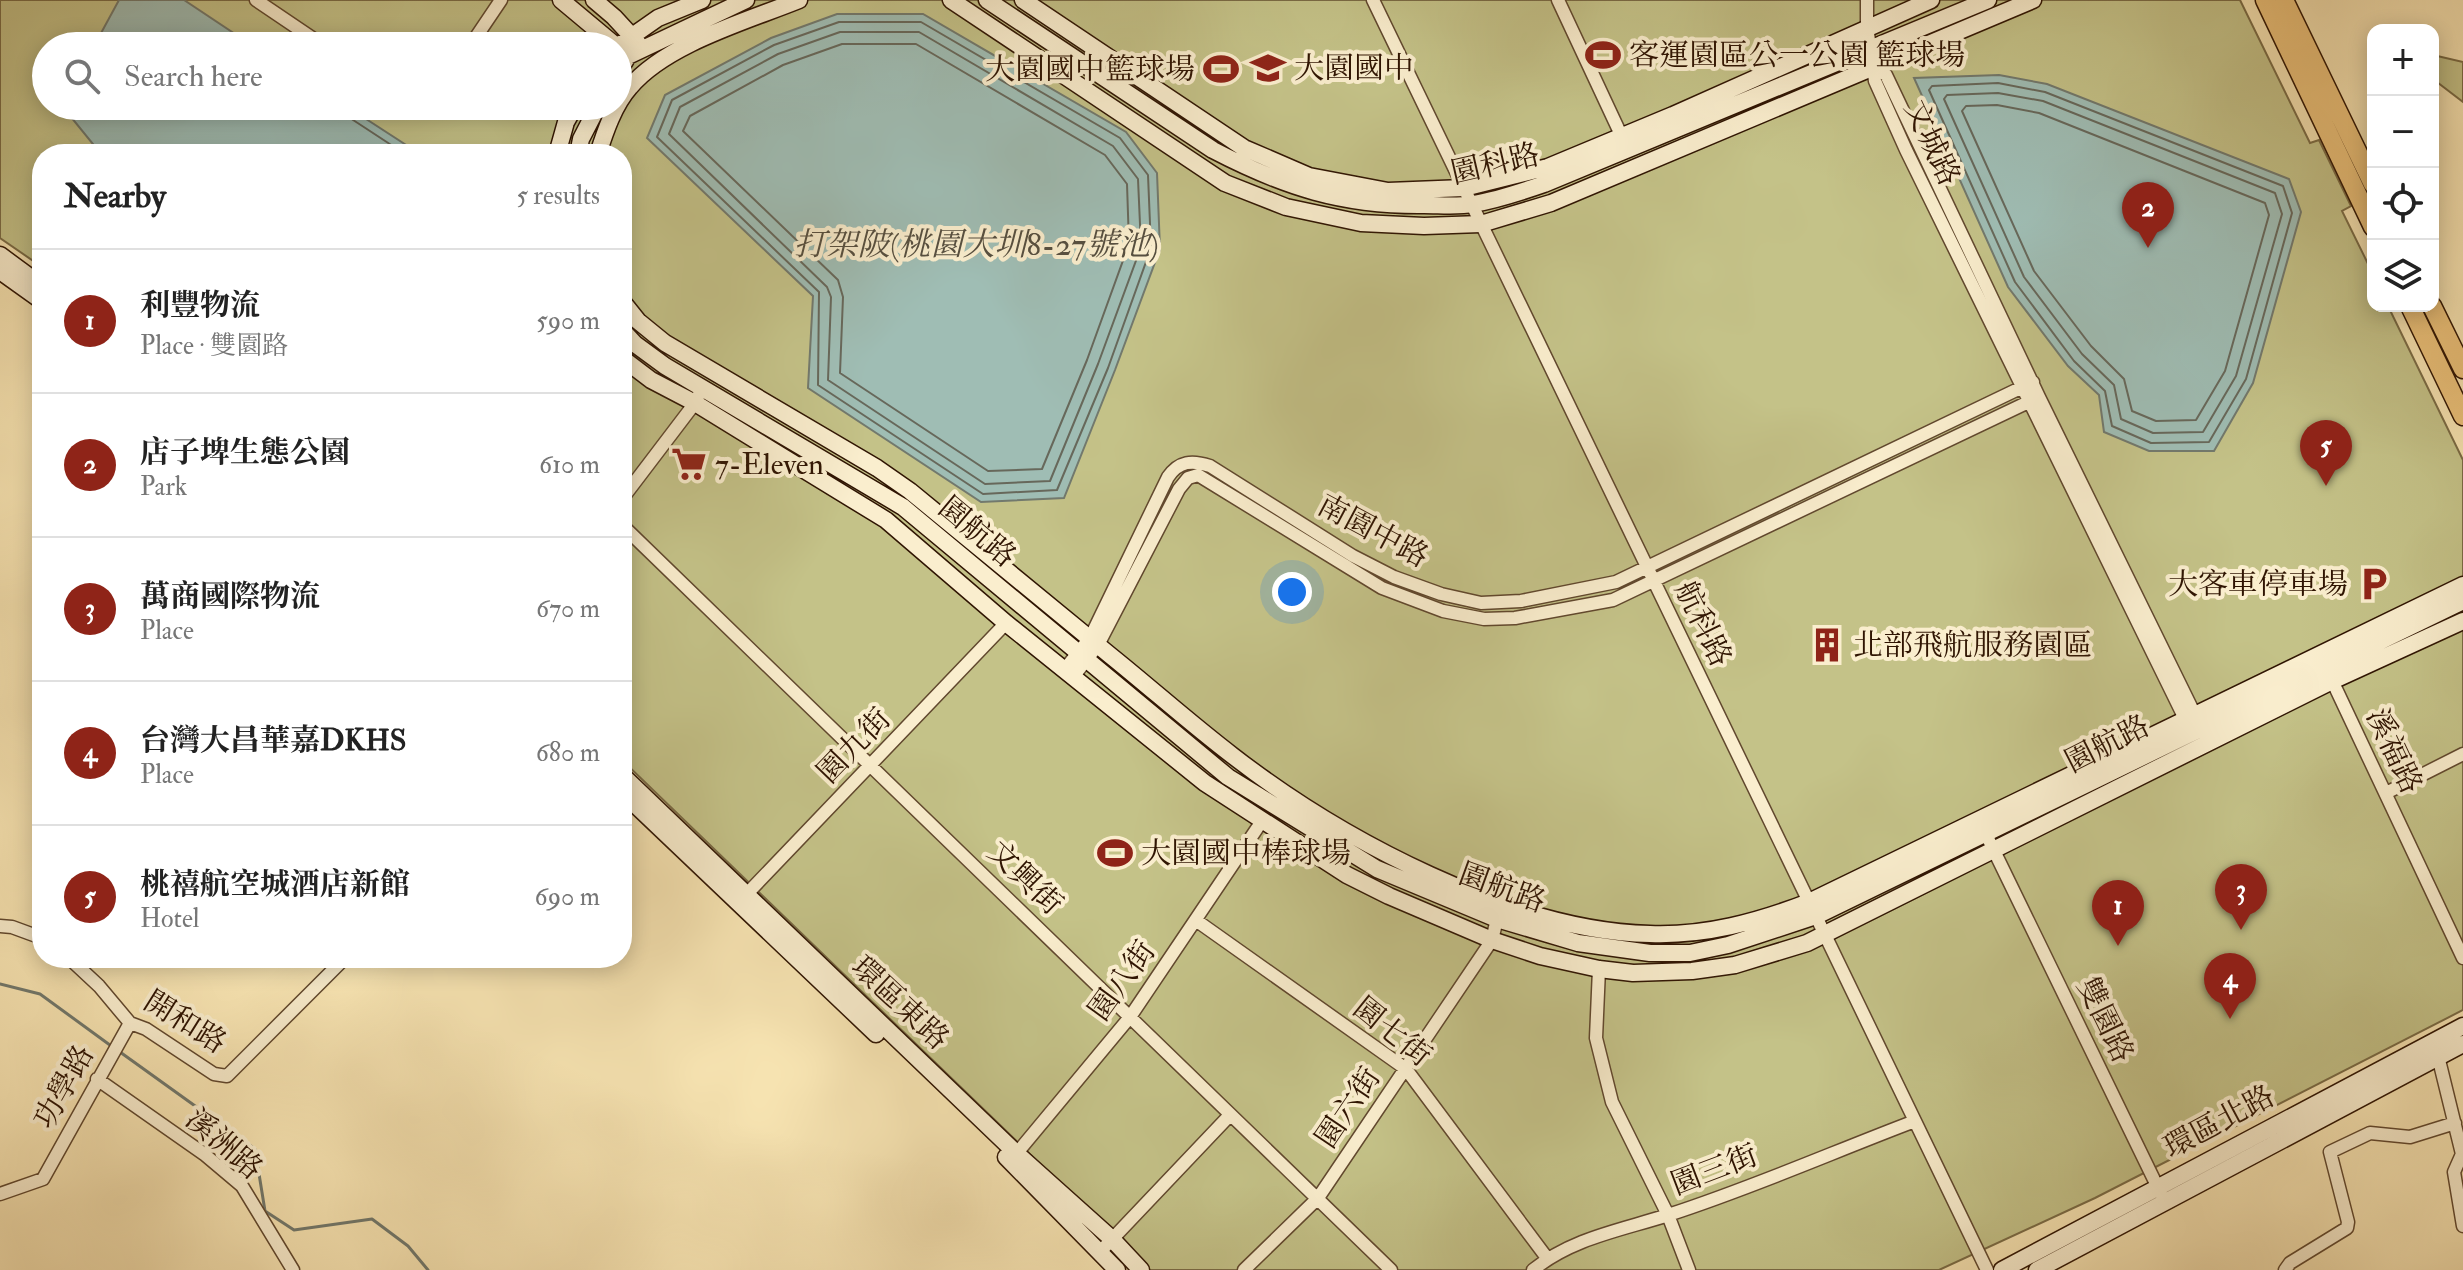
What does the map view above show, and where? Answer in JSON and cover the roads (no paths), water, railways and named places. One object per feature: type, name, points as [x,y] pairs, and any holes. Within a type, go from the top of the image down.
[{"type":"main road","points":[[2265,0],[2367,214]]},
{"type":"main road","points":[[2284,0],[2367,172]]},
{"type":"main road","points":[[2413,312],[2463,416]]},
{"type":"main road","points":[[2435,312],[2462,363]]},
{"type":"street","points":[[256,0],[303,32]]},
{"type":"street","points":[[479,32],[501,0]]},
{"type":"street","points":[[561,0],[605,32]]},
{"type":"street","points":[[594,0],[616,32]]},
{"type":"street","points":[[632,42],[658,18],[702,0]]},
{"type":"street","points":[[632,45],[746,0]]},
{"type":"street","points":[[632,85],[672,52],[799,0]]},
{"type":"street","points":[[951,0],[1225,183],[1286,207],[1389,226],[1481,224],[1578,194],[1872,59],[2033,0]]},
{"type":"street","name":"園科路","points":[[987,0],[1213,150],[1282,184],[1321,196],[1392,206],[1471,204],[1544,184],[1872,59],[1988,0]]},
{"type":"street","points":[[1023,0],[1244,148],[1309,176],[1388,191],[1464,188],[1548,167],[1931,0]]},
{"type":"street","name":"航科路","points":[[1373,0],[1987,1270]]},
{"type":"street","points":[[1558,0],[1622,137]]},
{"type":"street","points":[[1867,0],[1872,59]]},
{"type":"street","points":[[632,54],[647,73]]},
{"type":"street","name":"文城路","points":[[1872,59],[1886,75],[2034,399],[2196,731]]},
{"type":"street","points":[[560,144],[567,120]]},
{"type":"street","points":[[580,144],[591,120]]},
{"type":"street","points":[[601,144],[610,120]]},
{"type":"street","points":[[0,255],[32,279]]},
{"type":"street","points":[[0,271],[32,294]]},
{"type":"street","points":[[632,314],[665,343],[877,468],[910,491],[1234,757],[1297,800],[1399,858],[1480,896],[1560,921],[1619,932],[1680,934],[1730,927],[1812,909],[1979,819],[2196,731]]},
{"type":"street","name":"園航路","points":[[632,341],[698,396],[903,507],[1228,777],[1297,821],[1377,869],[1497,919],[1578,943],[1650,953],[1690,953],[1728,945],[1987,835],[2463,601]]},
{"type":"street","points":[[2440,368],[2462,363]]},
{"type":"street","points":[[632,366],[651,380],[698,396],[886,520],[1006,623],[1205,783],[1262,821],[1347,875],[1492,940],[1540,956],[1599,969],[1664,973],[1735,965],[1792,948],[1995,851],[2196,731]]},
{"type":"street","name":"南園中路","points":[[1094,642],[1168,477],[1174,468],[1185,462],[1195,461],[1210,466],[1353,556],[1394,577],[1441,594],[1481,603],[1521,601],[1616,582],[2028,385]]},
{"type":"street","points":[[632,485],[698,396]]},
{"type":"street","name":"南園中路","points":[[1069,673],[1094,642],[1179,489],[1188,478],[1198,475],[1382,588],[1443,611],[1484,619],[1545,614],[1613,600],[2034,399]]},
{"type":"street","name":"文興街","points":[[632,535],[1391,1270]]},
{"type":"street","points":[[2325,667],[2463,585]]},
{"type":"street","points":[[2325,667],[2463,621]]},
{"type":"street","name":"園九街","points":[[741,899],[1006,623]]},
{"type":"street","name":"溪福路","points":[[2325,667],[2463,958]]},
{"type":"street","points":[[2386,793],[2463,754]]},
{"type":"street","name":"環區東路","points":[[632,785],[741,899]]},
{"type":"street","name":"環區東路","points":[[632,801],[741,899],[1013,1157],[1112,1239],[1141,1270]]},
{"type":"street","name":"雙園路","points":[[1979,819],[2160,1193]]},
{"type":"street","name":"園八街","points":[[1013,1157],[1130,1017],[1262,821]]},
{"type":"street","name":"園六街","points":[[1244,1270],[1318,1198],[1492,940],[1497,919]]},
{"type":"street","name":"園七街","points":[[1197,921],[1406,1069],[1547,1258]]},
{"type":"street","points":[[0,926],[32,934]]},
{"type":"street","name":"開和路","points":[[80,968],[130,1023],[146,1029],[214,1074],[227,1076],[335,968]]},
{"type":"street","points":[[1599,969],[1596,1038],[1608,1090],[1668,1215],[1689,1270]]},
{"type":"street","name":"功學路","points":[[0,1194],[43,1179],[130,1023]]},
{"type":"street","name":"環區北路","points":[[2037,1270],[2160,1193],[2463,1026]]},
{"type":"street","name":"環區北路","points":[[2002,1270],[2463,1044]]},
{"type":"street","points":[[2438,1056],[2462,1154],[2454,1172],[2463,1226]]},
{"type":"street","name":"溪洲路","points":[[97,1079],[204,1154],[242,1186],[293,1270]]},
{"type":"street","points":[[1099,1253],[1230,1115]]},
{"type":"street","name":"園三街","points":[[1533,1270],[1547,1258],[1595,1236],[1668,1215],[1915,1121]]},
{"type":"street","points":[[2285,1270],[2290,1263],[2347,1228],[2330,1152],[2370,1133],[2410,1137],[2455,1123]]},
{"type":"street","name":"環區東路","points":[[1013,1157],[1117,1270]]},
{"type":"water","points":[[119,0],[184,0],[232,32],[102,32]]},
{"type":"water","name":"打架陂(桃園大圳8-27號池)","points":[[837,14],[923,14],[1126,132],[1157,173],[1160,249],[1064,498],[981,502],[808,388],[813,296],[647,138],[665,95],[771,38]]},
{"type":"water","points":[[1999,75],[2047,84],[2289,179],[2301,212],[2253,383],[2214,451],[2149,451],[2104,432],[2099,395],[2068,366],[2008,287],[1914,78]]},
{"type":"water","points":[[73,120],[368,120],[405,144],[93,144]]},
{"type":"waterway","points":[[0,984],[40,994],[114,1048]]},
{"type":"waterway","points":[[120,1052],[255,1149],[265,1211],[294,1230],[372,1219],[408,1246],[428,1270]]},
{"type":"place","name":"客運園區公一公園 籃球場","points":[[1603,55]]},
{"type":"place","name":"大園國中","points":[[1268,68]]},
{"type":"place","name":"大園國中籃球場","points":[[1221,69]]},
{"type":"place","name":"店子埤生態公園","points":[[2148,248]]},
{"type":"place","name":"7-Eleven","points":[[689,464]]},
{"type":"place","name":"桃禧航空城酒店新館","points":[[2326,486]]},
{"type":"place","name":"大客車停車場","points":[[2374,584]]},
{"type":"place","name":"北部飛航服務園區","points":[[1827,645]]},
{"type":"place","name":"大園國中棒球場","points":[[1115,853]]},
{"type":"place","name":"萬商國際物流","points":[[2241,930]]},
{"type":"place","name":"利豐物流","points":[[2118,946]]},
{"type":"place","name":"台灣大昌華嘉DKHS","points":[[2230,1019]]}]
